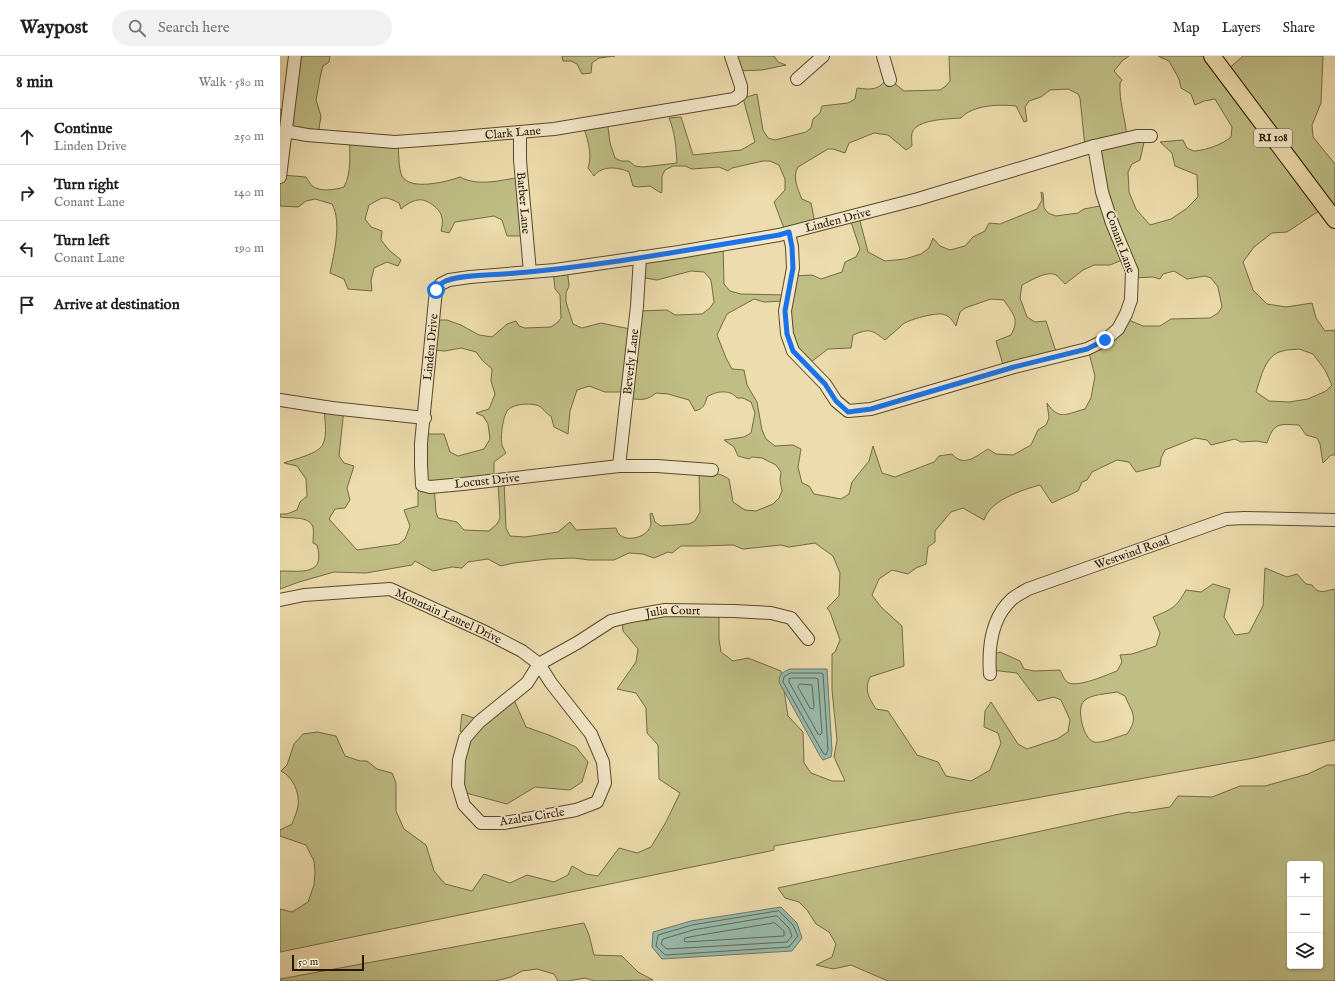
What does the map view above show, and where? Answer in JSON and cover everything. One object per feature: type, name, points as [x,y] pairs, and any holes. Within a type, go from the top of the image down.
[{"type":"main road","name":"RI 108","points":[[1212,56],[1335,220]]},
{"type":"street","points":[[280,177],[295,56]]},
{"type":"street","name":"Clark Lane","points":[[285,131],[307,135],[395,142],[554,129],[672,110],[734,99],[741,94],[741,86],[731,56]]},
{"type":"street","points":[[797,79],[823,56]]},
{"type":"street","points":[[883,56],[890,80]]},
{"type":"street","name":"Barber Lane","points":[[520,132],[520,160],[530,272]]},
{"type":"street","name":"Linden Drive","points":[[425,418],[436,290],[441,284],[449,280],[555,270],[725,244],[789,232],[918,199],[1094,146],[1137,136],[1151,136]]},
{"type":"street","name":"Conant Lane","points":[[789,232],[792,247],[793,268],[785,311],[787,334],[793,351],[825,384],[836,401],[848,412],[871,409],[1014,367],[1087,349],[1105,340],[1118,329],[1131,300],[1133,286],[1132,271],[1112,223],[1102,192],[1094,146]]},
{"type":"street","name":"Beverly Lane","points":[[619,466],[637,306],[640,257]]},
{"type":"street","points":[[280,400],[332,408],[425,418]]},
{"type":"street","name":"Locust Drive","points":[[425,418],[421,458],[422,485],[430,487],[619,466]]},
{"type":"street","points":[[619,466],[657,466],[712,470]]},
{"type":"street","name":"Westwind Road","points":[[990,674],[990,641],[995,625],[1002,610],[1013,599],[1028,589],[1226,519],[1335,520]]},
{"type":"street","name":"Mountain Laurel Drive","points":[[280,600],[304,595],[390,589],[522,651],[539,664]]},
{"type":"street","name":"Julia Court","points":[[539,664],[610,621],[665,610],[771,613],[791,618],[808,639]]},
{"type":"street","name":"Azalea Circle","points":[[539,664],[551,683],[591,734],[603,762],[605,783],[597,802],[576,810],[504,823],[481,823],[464,805],[458,785],[459,760],[465,738],[479,722],[527,683],[539,664]]},
{"type":"shaded area","points":[[294,56],[330,56],[329,62],[323,66],[316,100],[321,116],[318,135],[285,131],[280,172],[280,109],[286,110]]},
{"type":"shaded area","points":[[562,56],[615,56],[599,58],[592,63],[591,73],[582,74],[577,64],[571,61],[563,61]]},
{"type":"shaded area","points":[[732,56],[774,56],[778,62],[786,65],[762,70],[736,71]]},
{"type":"shaded area","points":[[949,56],[1129,56],[1122,61],[1114,71],[1122,80],[1120,83],[1120,96],[1127,136],[1145,138],[1140,160],[1132,164],[1128,172],[1129,192],[1136,209],[1150,225],[1171,219],[1186,209],[1198,197],[1197,175],[1175,166],[1172,153],[1160,142],[1183,140],[1187,148],[1194,151],[1205,149],[1228,140],[1231,137],[1232,127],[1215,99],[1204,101],[1195,105],[1191,94],[1181,88],[1179,79],[1169,61],[1158,56],[1211,56],[1225,72],[1243,56],[1323,56],[1321,103],[1312,125],[1313,137],[1335,164],[1335,220],[1325,207],[1287,232],[1272,233],[1254,247],[1243,262],[1253,290],[1267,304],[1286,307],[1312,303],[1316,318],[1325,331],[1335,330],[1335,455],[1331,455],[1323,463],[1320,444],[1317,438],[1306,435],[1299,425],[1287,424],[1275,428],[1272,431],[1267,443],[1257,441],[1241,442],[1235,439],[1211,445],[1207,440],[1195,438],[1165,450],[1161,458],[1160,466],[1136,472],[1129,462],[1117,460],[1092,472],[1087,480],[1082,482],[1078,491],[1052,503],[1040,485],[1016,493],[1000,501],[987,513],[984,520],[963,508],[951,512],[935,531],[935,542],[928,547],[926,564],[916,568],[908,574],[892,570],[879,579],[872,595],[881,607],[902,626],[904,666],[870,677],[867,690],[873,705],[876,709],[888,711],[917,755],[938,762],[946,776],[971,781],[990,770],[1001,743],[998,733],[984,727],[985,711],[991,702],[1018,744],[1027,749],[1057,739],[1068,732],[1070,720],[1061,700],[1054,697],[1038,701],[1017,673],[991,670],[989,656],[1000,652],[1020,661],[1024,669],[1034,671],[1060,670],[1064,679],[1069,683],[1074,684],[1093,680],[1117,671],[1122,662],[1120,655],[1132,654],[1156,646],[1160,633],[1153,617],[1173,607],[1186,590],[1201,592],[1213,584],[1230,589],[1224,617],[1235,635],[1249,633],[1263,606],[1265,568],[1287,577],[1297,574],[1306,584],[1312,585],[1319,591],[1335,589],[1335,740],[1254,758],[774,846],[774,850],[770,851],[280,952],[280,909],[292,912],[308,902],[314,885],[314,861],[306,845],[280,836],[280,830],[292,824],[298,806],[298,796],[295,786],[289,777],[281,771],[287,765],[294,744],[303,734],[317,732],[336,736],[345,756],[360,761],[367,761],[377,769],[392,773],[396,783],[396,811],[404,829],[426,845],[434,871],[445,884],[472,891],[484,874],[510,883],[527,875],[554,882],[568,875],[572,866],[586,874],[598,876],[619,848],[637,853],[651,847],[666,822],[680,793],[659,779],[658,745],[647,733],[646,708],[636,693],[617,689],[636,662],[638,649],[623,631],[622,620],[645,613],[719,611],[719,639],[721,652],[733,661],[748,658],[781,671],[788,716],[803,732],[804,763],[811,773],[832,781],[845,781],[834,757],[837,740],[832,690],[832,654],[835,652],[840,640],[830,612],[827,608],[839,596],[840,573],[833,556],[815,543],[789,547],[781,545],[743,549],[733,545],[681,546],[672,553],[668,552],[654,558],[643,554],[629,553],[614,560],[589,560],[574,558],[548,559],[501,566],[488,559],[468,562],[462,568],[452,567],[433,571],[415,561],[412,565],[366,573],[334,572],[280,589],[280,571],[310,570],[315,567],[318,562],[319,555],[317,545],[313,543],[313,527],[311,523],[298,518],[280,517],[280,514],[287,514],[297,510],[300,502],[307,496],[306,479],[297,466],[284,463],[306,456],[321,448],[325,435],[324,406],[344,409],[339,456],[344,463],[354,466],[347,488],[350,500],[345,508],[335,509],[329,519],[357,550],[399,544],[405,539],[410,526],[404,510],[418,506],[418,492],[423,485],[423,434],[444,434],[450,452],[458,456],[484,449],[490,439],[488,424],[483,416],[476,413],[489,409],[495,394],[491,381],[492,369],[476,352],[461,348],[445,351],[432,350],[433,320],[447,320],[461,325],[479,335],[492,337],[507,324],[516,321],[519,326],[525,328],[551,327],[561,318],[560,295],[555,289],[553,270],[567,267],[569,286],[566,293],[566,302],[573,324],[582,328],[601,323],[630,329],[636,311],[667,310],[675,315],[702,314],[710,308],[714,302],[711,280],[704,272],[691,271],[657,280],[639,277],[639,260],[723,245],[724,284],[730,291],[741,294],[786,295],[794,276],[812,275],[821,279],[842,272],[845,262],[856,257],[860,249],[849,216],[858,213],[868,252],[885,261],[905,259],[921,254],[929,248],[933,238],[940,246],[950,250],[965,246],[973,237],[985,231],[989,223],[1000,224],[1037,209],[1042,200],[1041,192],[1043,193],[1044,208],[1048,213],[1056,216],[1078,213],[1084,209],[1105,205],[1094,151],[1085,147],[1080,98],[1078,94],[1068,89],[1050,90],[1041,97],[1029,101],[1025,107],[1027,121],[1024,122],[1016,106],[987,106],[972,110],[961,118],[941,119],[926,122],[920,125],[915,128],[912,133],[912,146],[906,150],[888,135],[874,133],[849,143],[845,153],[828,149],[798,167],[796,171],[796,183],[799,192],[802,199],[811,203],[815,223],[785,231],[774,202],[785,190],[785,179],[779,165],[770,161],[763,161],[732,168],[728,171],[719,167],[692,169],[685,166],[673,166],[665,170],[662,176],[661,193],[650,186],[633,186],[629,172],[625,170],[610,168],[597,172],[594,176],[588,168],[590,151],[582,123],[607,120],[610,143],[615,158],[621,161],[629,161],[635,166],[643,167],[677,163],[676,145],[669,118],[681,117],[693,155],[741,150],[755,142],[743,98],[757,94],[763,130],[768,138],[775,140],[806,132],[811,128],[813,119],[820,113],[822,106],[848,103],[855,99],[857,88],[875,88],[881,85],[888,78],[904,91],[940,90],[950,81]],"holes":[[[1127,258],[1133,278],[1153,277],[1160,279],[1163,274],[1174,271],[1187,279],[1205,276],[1211,278],[1218,287],[1222,307],[1218,313],[1210,318],[1171,319],[1160,326],[1143,326],[1124,318],[1088,349],[1095,376],[1091,398],[1085,409],[1063,415],[1055,412],[1047,403],[1049,418],[1046,425],[1038,430],[1031,445],[1013,455],[996,454],[988,449],[966,460],[956,458],[952,454],[939,456],[934,462],[895,477],[882,473],[873,446],[869,461],[852,482],[849,494],[841,499],[814,494],[809,486],[802,483],[798,467],[801,449],[793,445],[775,446],[766,439],[762,430],[757,402],[747,385],[744,370],[732,369],[717,335],[727,314],[754,299],[764,302],[785,301],[793,350],[807,365],[828,349],[851,348],[853,335],[863,331],[874,332],[885,340],[907,322],[938,314],[949,317],[956,326],[960,312],[965,308],[991,299],[1004,300],[1013,313],[1015,320],[1014,329],[1011,335],[996,341],[1004,368],[1057,355],[1046,321],[1035,322],[1027,317],[1020,298],[1022,285],[1048,274],[1056,275],[1065,284],[1083,270],[1094,265],[1110,265]],[[1299,349],[1313,354],[1325,370],[1332,385],[1326,391],[1308,399],[1289,402],[1269,401],[1256,392],[1268,362],[1277,353],[1285,350]],[[589,386],[605,392],[626,392],[628,398],[640,399],[646,399],[656,393],[668,394],[689,400],[695,411],[703,406],[707,397],[719,392],[731,393],[737,398],[743,398],[751,402],[755,413],[751,433],[744,437],[724,440],[734,447],[738,456],[749,459],[752,457],[762,458],[776,465],[781,472],[780,480],[782,491],[779,498],[773,504],[756,511],[745,510],[733,502],[729,479],[718,474],[699,474],[700,512],[695,521],[689,524],[661,526],[655,522],[652,513],[650,514],[651,524],[649,529],[642,535],[632,538],[623,537],[618,533],[616,528],[576,530],[570,522],[558,532],[525,537],[510,536],[506,528],[504,480],[498,482],[500,518],[497,524],[489,531],[464,530],[457,522],[438,518],[436,512],[434,486],[494,480],[494,462],[506,453],[501,442],[505,415],[509,409],[522,404],[538,406],[551,416],[554,427],[568,434],[570,411],[577,390]],[[1117,692],[1125,696],[1133,715],[1133,723],[1127,734],[1105,741],[1094,742],[1090,740],[1084,730],[1081,710],[1084,701],[1099,695]]]},
{"type":"shaded area","points":[[350,139],[398,142],[399,164],[402,176],[406,181],[412,183],[438,183],[460,177],[475,182],[490,182],[521,177],[525,236],[507,236],[502,220],[494,216],[455,222],[449,233],[441,231],[441,215],[439,211],[429,202],[421,200],[415,201],[409,203],[401,209],[399,203],[384,198],[369,205],[365,219],[371,227],[382,231],[381,240],[389,250],[401,260],[398,266],[387,262],[374,268],[371,281],[372,291],[348,289],[344,279],[330,273],[337,228],[335,211],[332,204],[315,199],[306,201],[298,207],[280,206],[280,174],[306,177],[312,186],[323,190],[332,190],[344,187],[347,182],[350,163]]},
{"type":"shaded area","points":[[511,693],[526,727],[576,747],[588,762],[582,782],[570,790],[535,787],[507,804],[462,792],[465,734],[460,731],[462,714],[480,720]]},
{"type":"shaded area","points":[[1327,765],[1335,765],[1335,981],[888,981],[851,965],[833,969],[816,965],[832,957],[836,944],[829,932],[816,924],[807,910],[799,902],[785,898],[778,888],[1129,812],[1132,813],[1170,807],[1178,796],[1212,797],[1240,786],[1265,786],[1308,774]]},
{"type":"shaded area","points":[[584,923],[594,955],[622,956],[638,972],[653,980],[595,981],[585,978],[558,981],[554,974],[537,969],[522,971],[511,977],[495,981],[280,981],[280,979]]},
{"type":"water","points":[[790,669],[827,669],[832,750],[831,757],[823,760],[820,756],[779,682],[782,674]]},
{"type":"water","points":[[781,907],[797,923],[802,938],[792,951],[662,959],[652,947],[653,932],[691,921]]},
{"type":"route","points":[[436,290],[441,284],[449,280],[555,270],[679,252],[789,232],[792,247],[793,268],[785,311],[787,334],[793,351],[825,384],[836,401],[848,412],[871,409],[1014,367],[1087,349],[1105,340]]}]
